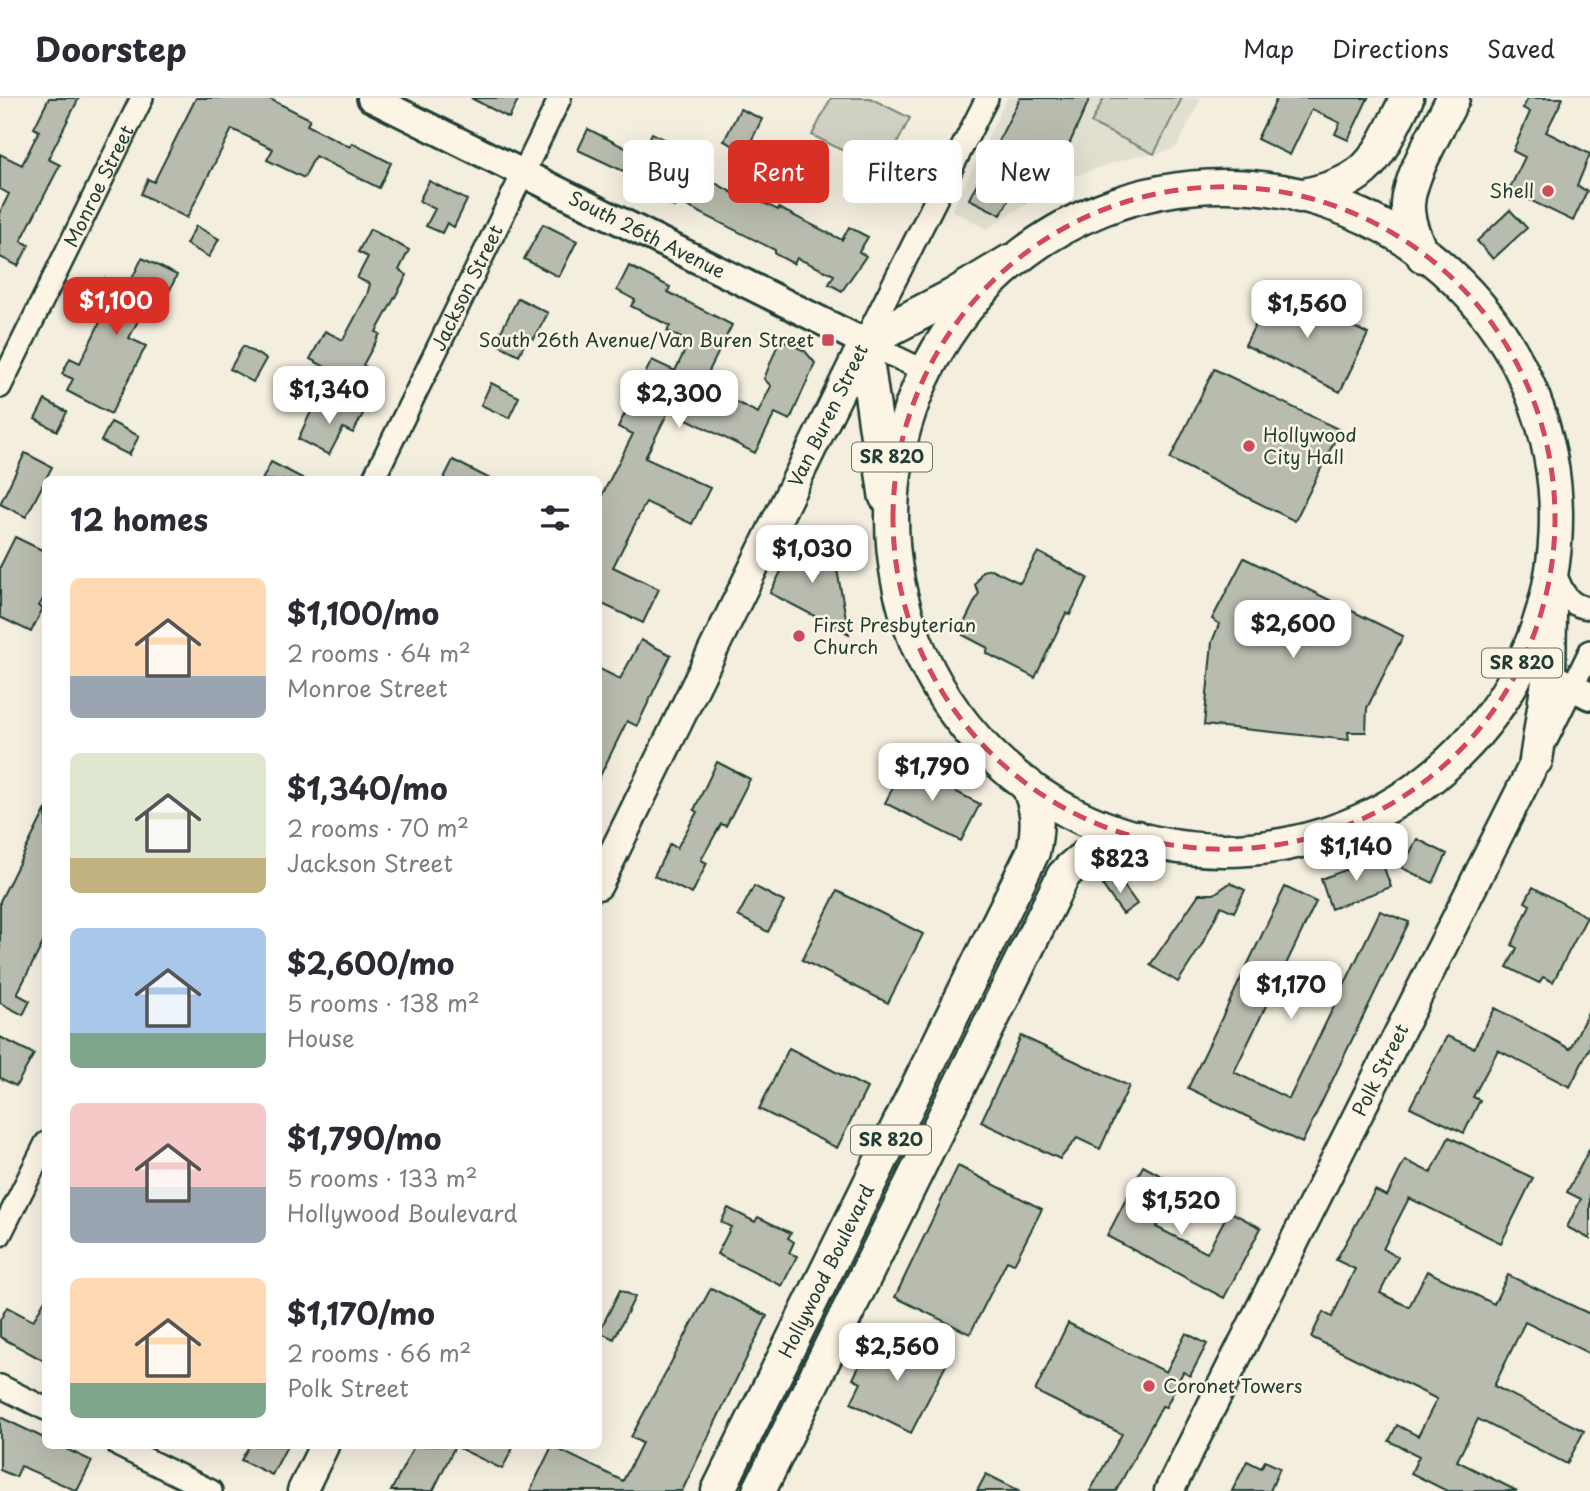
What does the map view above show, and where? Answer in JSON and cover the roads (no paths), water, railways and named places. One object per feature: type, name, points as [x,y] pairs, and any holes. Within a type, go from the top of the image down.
[{"type":"highway","points":[[886,496],[864,342],[953,296],[1011,261]]},
{"type":"main road","name":"SR 820","points":[[1027,784],[994,757],[939,695],[917,645],[902,600],[886,496],[904,415],[923,370],[966,310],[1011,261],[1059,227],[1095,210],[1147,195],[1193,186],[1244,186],[1299,196],[1335,189],[1360,176],[1377,156],[1406,98]]},
{"type":"main road","points":[[1423,256],[1411,229],[1408,203],[1418,173],[1453,98]]},
{"type":"main road","points":[[1299,196],[1346,216],[1423,256]]},
{"type":"main road","name":"SR 820","points":[[1137,837],[1203,849],[1253,851],[1332,834],[1371,817],[1436,774],[1472,740],[1501,703],[1556,684],[1552,582],[1559,501],[1556,463],[1547,423],[1517,352],[1488,312],[1460,280],[1423,256]]},
{"type":"main road","name":"Van Buren Street","points":[[602,877],[864,342]]},
{"type":"main road","points":[[1472,740],[1556,684]]},
{"type":"main road","points":[[1536,760],[1556,684]]},
{"type":"main road","name":"Polk Street","points":[[1170,1491],[1536,760]]},
{"type":"main road","points":[[1027,784],[1091,818],[1137,837]]},
{"type":"main road","name":"Hollywood Boulevard","points":[[718,1491],[1032,852],[1039,826],[1036,805],[1027,784]]},
{"type":"main road","name":"Hollywood Boulevard","points":[[759,1491],[1063,876],[1076,861],[1096,848],[1137,837]]},
{"type":"main road","points":[[302,1491],[323,1449]]},
{"type":"street","name":"Monroe Street","points":[[0,387],[142,98]]},
{"type":"street","name":"South 26th Avenue","points":[[371,98],[923,370]]},
{"type":"street","name":"Jackson Street","points":[[375,476],[560,98]]},
{"type":"street","name":"Van Buren Street","points":[[864,342],[987,98]]},
{"type":"street","points":[[1552,582],[1571,603],[1590,608]]},
{"type":"street","points":[[1556,684],[1590,651]]},
{"type":"street","points":[[0,1235],[42,1151]]},
{"type":"street","points":[[0,1386],[42,1407]]},
{"type":"street","points":[[125,1449],[211,1491]]},
{"type":"place","name":"Shell","points":[[1548,191]]},
{"type":"place","name":"South 26th Avenue/Van Buren Street","points":[[828,340]]},
{"type":"place","name":"Hollywood City Hall","points":[[1249,446]]},
{"type":"place","name":"First Presbyterian Church","points":[[799,636]]},
{"type":"place","name":"Coronet Towers","points":[[1149,1386]]}]
